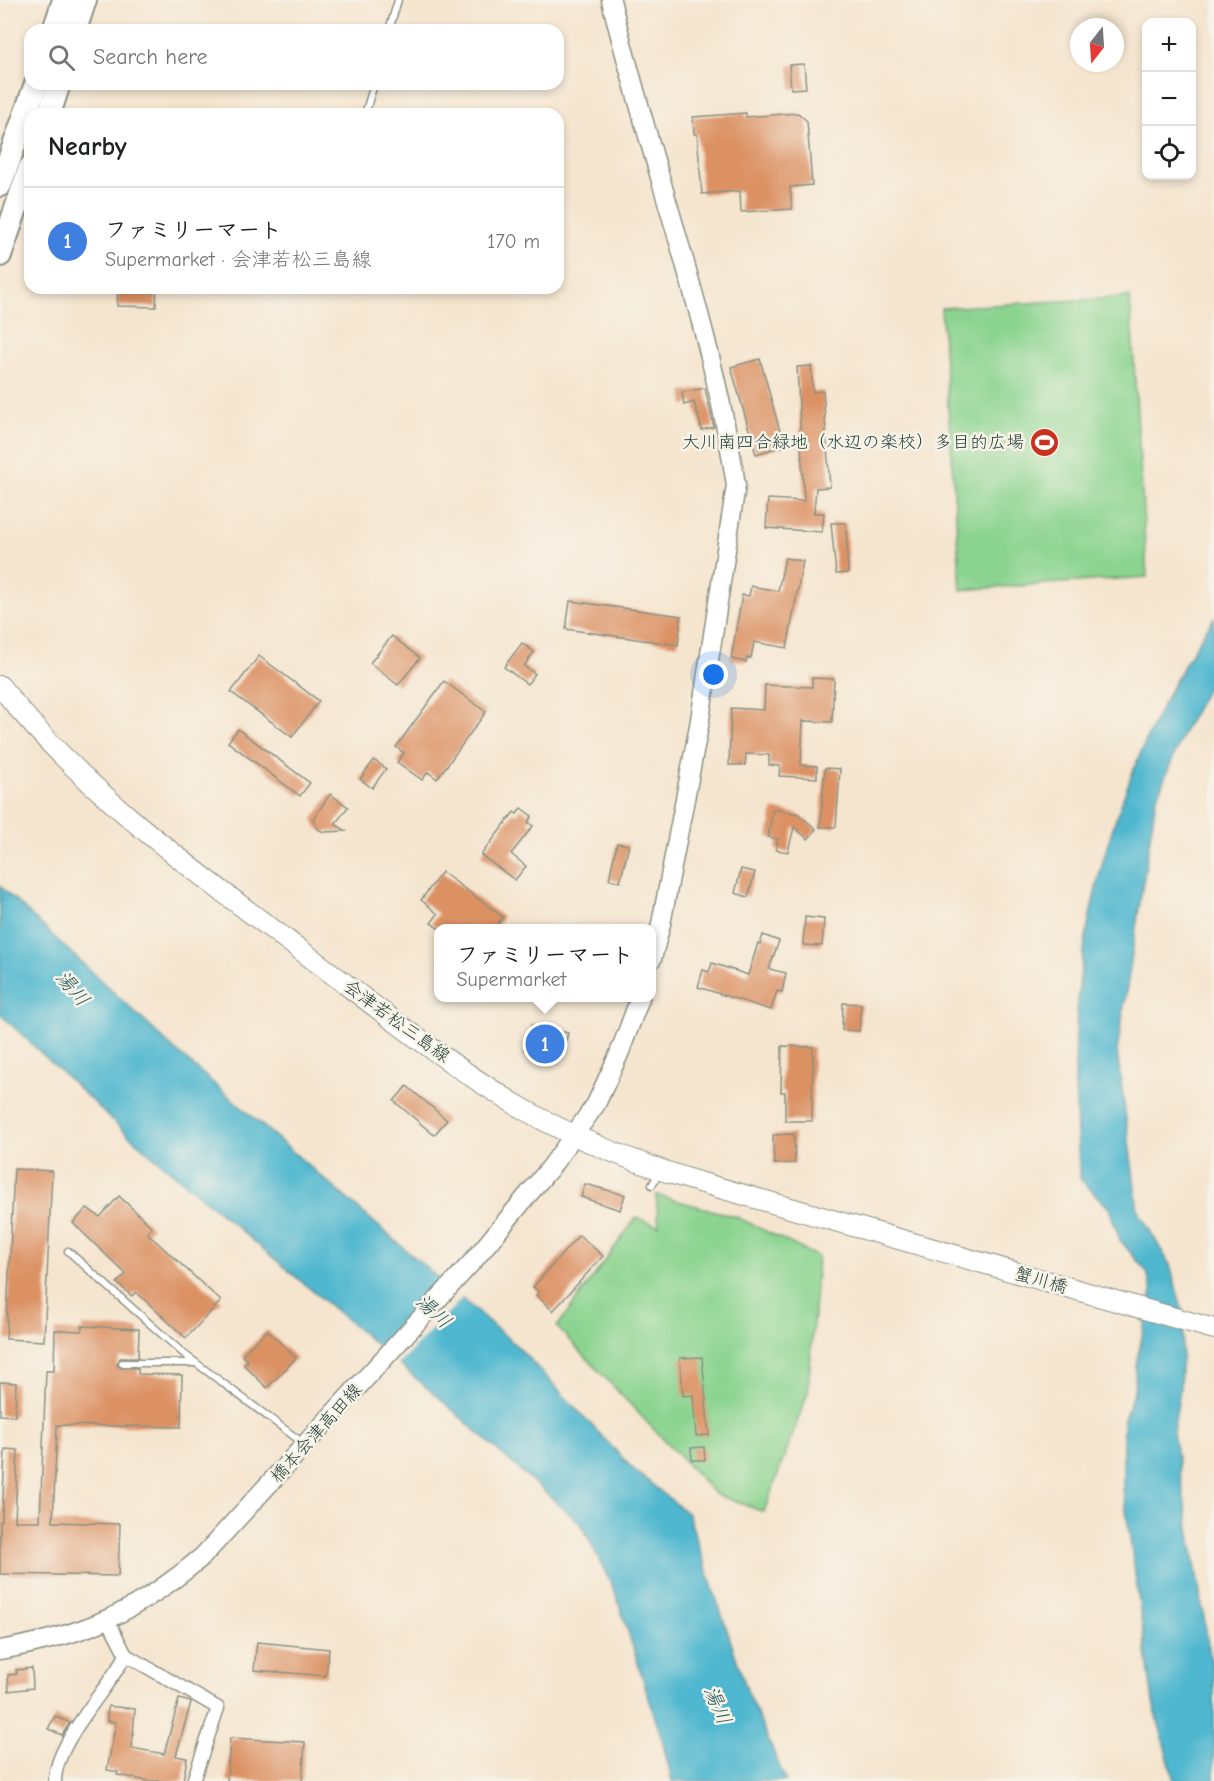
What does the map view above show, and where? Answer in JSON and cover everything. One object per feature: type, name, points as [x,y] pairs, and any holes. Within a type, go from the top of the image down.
[{"type":"highway","points":[[56,24],[63,0]]},
{"type":"highway","points":[[77,24],[85,0]]},
{"type":"highway","points":[[27,108],[34,90]]},
{"type":"highway","points":[[51,108],[56,90]]},
{"type":"highway","points":[[0,185],[24,118]]},
{"type":"highway","points":[[0,255],[24,185]]},
{"type":"main road","name":"会津若松三島線","points":[[0,686],[44,736],[117,805],[227,896],[477,1079],[526,1111],[656,1178],[868,1231]]},
{"type":"main road","name":"蟹川橋","points":[[868,1231],[1214,1329]]},
{"type":"street","points":[[611,0],[628,72],[695,304],[730,446],[736,485],[699,726],[656,942]]},
{"type":"street","name":"橋本会津高田線","points":[[0,1650],[70,1635],[108,1620],[167,1587],[203,1556],[473,1261],[574,1136],[597,1104],[638,1002]]},
{"type":"street","points":[[108,1620],[126,1655],[218,1708],[193,1781]]},
{"type":"street","points":[[55,1781],[56,1765],[63,1748],[113,1679],[126,1655]]},
{"type":"lane","points":[[391,24],[398,0]]},
{"type":"lane","points":[[367,108],[372,90]]},
{"type":"lane","points":[[68,1251],[196,1363],[306,1445]]},
{"type":"lane","points":[[122,1363],[196,1363]]},
{"type":"green space","name":"大川南四合緑地（水辺の楽校）多目的広場","points":[[1130,297],[1147,577],[961,590],[941,308]]},
{"type":"green space","points":[[656,1195],[737,1217],[818,1257],[808,1392],[764,1512],[715,1494],[557,1327],[636,1218],[659,1226]]},
{"type":"water","points":[[1214,618],[1214,676],[1186,727],[1156,799],[1117,1051],[1138,1210],[1170,1265],[1184,1316],[1180,1389],[1173,1432],[1214,1678],[1214,1781],[1174,1781],[1153,1702],[1123,1489],[1123,1422],[1134,1391],[1136,1365],[1152,1291],[1147,1272],[1120,1240],[1109,1208],[1080,1179],[1075,1053],[1082,960],[1104,857],[1120,806],[1162,707]]},
{"type":"water","name":"湯川","points":[[0,886],[174,1049],[518,1347],[631,1467],[688,1514],[748,1693],[786,1781],[672,1781],[662,1739],[616,1594],[582,1525],[425,1386],[128,1135],[0,1014]]},
{"type":"pier","points":[[442,1277],[464,1296],[397,1366],[377,1349]]},
{"type":"building","points":[[804,64],[806,88],[791,89],[789,65]]},
{"type":"building","points":[[746,113],[746,117],[798,113],[807,121],[812,185],[790,187],[792,209],[741,212],[740,191],[702,194],[697,134],[694,134],[693,117]]},
{"type":"building","points":[[118,294],[157,294],[156,307],[117,306]]},
{"type":"building","points":[[760,359],[784,446],[756,454],[731,367]]},
{"type":"building","points":[[811,366],[813,392],[823,391],[830,487],[816,488],[814,513],[824,513],[822,532],[766,528],[768,499],[804,501],[797,367]]},
{"type":"building","points":[[705,388],[714,427],[702,430],[694,402],[684,405],[682,392]]},
{"type":"building","points":[[831,523],[846,523],[848,573],[836,574]]},
{"type":"building","points":[[785,558],[803,561],[787,648],[754,642],[751,658],[747,658],[746,662],[731,659],[742,595],[749,596],[751,586],[778,591]]},
{"type":"building","points":[[570,601],[681,616],[678,645],[566,629]]},
{"type":"building","points":[[392,636],[420,658],[398,685],[370,663]]},
{"type":"building","points":[[522,643],[534,652],[524,666],[535,674],[527,684],[504,667]]},
{"type":"building","points":[[259,656],[319,701],[292,737],[231,692]]},
{"type":"building","points":[[812,678],[834,679],[832,722],[803,721],[801,765],[817,766],[817,778],[779,776],[780,766],[769,765],[769,755],[746,754],[745,765],[729,765],[731,708],[764,710],[765,685],[812,687]]},
{"type":"building","points":[[444,681],[486,712],[437,779],[428,772],[422,780],[397,762],[404,753],[396,747]]},
{"type":"building","points":[[238,729],[310,783],[300,796],[228,742]]},
{"type":"building","points":[[374,760],[386,769],[372,788],[360,779]]},
{"type":"building","points":[[825,768],[840,769],[836,827],[820,827]]},
{"type":"building","points":[[330,794],[348,807],[335,824],[346,831],[323,832],[316,827],[313,819]]},
{"type":"building","points":[[521,808],[532,816],[528,822],[533,826],[511,854],[526,866],[515,880],[481,855],[514,812],[517,814]]},
{"type":"building","points":[[773,809],[798,814],[816,829],[808,839],[794,827],[788,852],[776,850],[778,839],[768,837]]},
{"type":"building","points":[[617,843],[629,845],[620,882],[609,879]]},
{"type":"building","points":[[741,869],[755,872],[748,897],[735,893]]},
{"type":"building","points":[[442,872],[503,917],[498,924],[434,925],[431,923],[438,914],[421,900]]},
{"type":"building","points":[[805,917],[824,919],[822,946],[803,945]]},
{"type":"building","points":[[763,935],[779,941],[769,969],[786,973],[782,992],[777,991],[771,1010],[698,987],[703,970],[709,972],[712,963],[748,975],[758,943],[760,944]]},
{"type":"building","points":[[843,1003],[861,1004],[859,1031],[842,1030]]},
{"type":"building","points":[[532,1025],[568,1033],[561,1059],[524,1050]]},
{"type":"building","points":[[782,1046],[813,1047],[812,1121],[785,1121],[785,1092],[781,1092]]},
{"type":"building","points":[[407,1086],[447,1120],[434,1135],[394,1101]]},
{"type":"building","points":[[794,1134],[795,1163],[774,1164],[773,1135]]},
{"type":"building","points":[[14,1169],[52,1171],[44,1341],[6,1339]]},
{"type":"building","points":[[585,1184],[625,1195],[620,1210],[581,1197]]},
{"type":"building","points":[[119,1196],[152,1227],[147,1233],[221,1301],[186,1338],[136,1292],[132,1296],[117,1283],[126,1274],[73,1223],[87,1208],[100,1217]]},
{"type":"building","points":[[579,1235],[603,1256],[553,1311],[536,1295],[539,1292],[533,1287]]},
{"type":"building","points":[[82,1326],[139,1329],[138,1358],[120,1358],[117,1365],[121,1368],[138,1368],[138,1374],[182,1375],[181,1427],[57,1425],[53,1522],[120,1524],[118,1576],[0,1574],[0,1521],[2,1521],[5,1449],[18,1450],[15,1521],[40,1521],[46,1371],[54,1371],[55,1330],[82,1331]]},
{"type":"building","points":[[267,1330],[296,1358],[267,1388],[244,1365],[248,1361],[242,1355]]},
{"type":"building","points":[[702,1357],[709,1435],[696,1436],[693,1395],[683,1396],[680,1358]]},
{"type":"building","points":[[0,1382],[16,1383],[15,1416],[0,1415]]},
{"type":"building","points":[[704,1447],[705,1460],[692,1460],[691,1448]]},
{"type":"building","points":[[257,1642],[329,1649],[326,1676],[254,1670]]},
{"type":"building","points":[[32,1668],[33,1688],[9,1691],[8,1675],[17,1674],[16,1670]]},
{"type":"building","points":[[179,1699],[191,1702],[176,1756],[187,1758],[183,1781],[149,1781],[117,1775],[118,1772],[107,1770],[116,1722],[107,1721],[108,1706],[135,1709],[132,1748],[164,1754]]},
{"type":"building","points":[[55,1716],[70,1723],[62,1735],[48,1729]]},
{"type":"building","points":[[230,1738],[305,1742],[302,1781],[227,1781]]},
{"type":"place","name":"大川南四合緑地（水辺の楽校）多目的広場","points":[[1045,442]]},
{"type":"place","name":"ファミリーマート","points":[[545,1044]]}]
